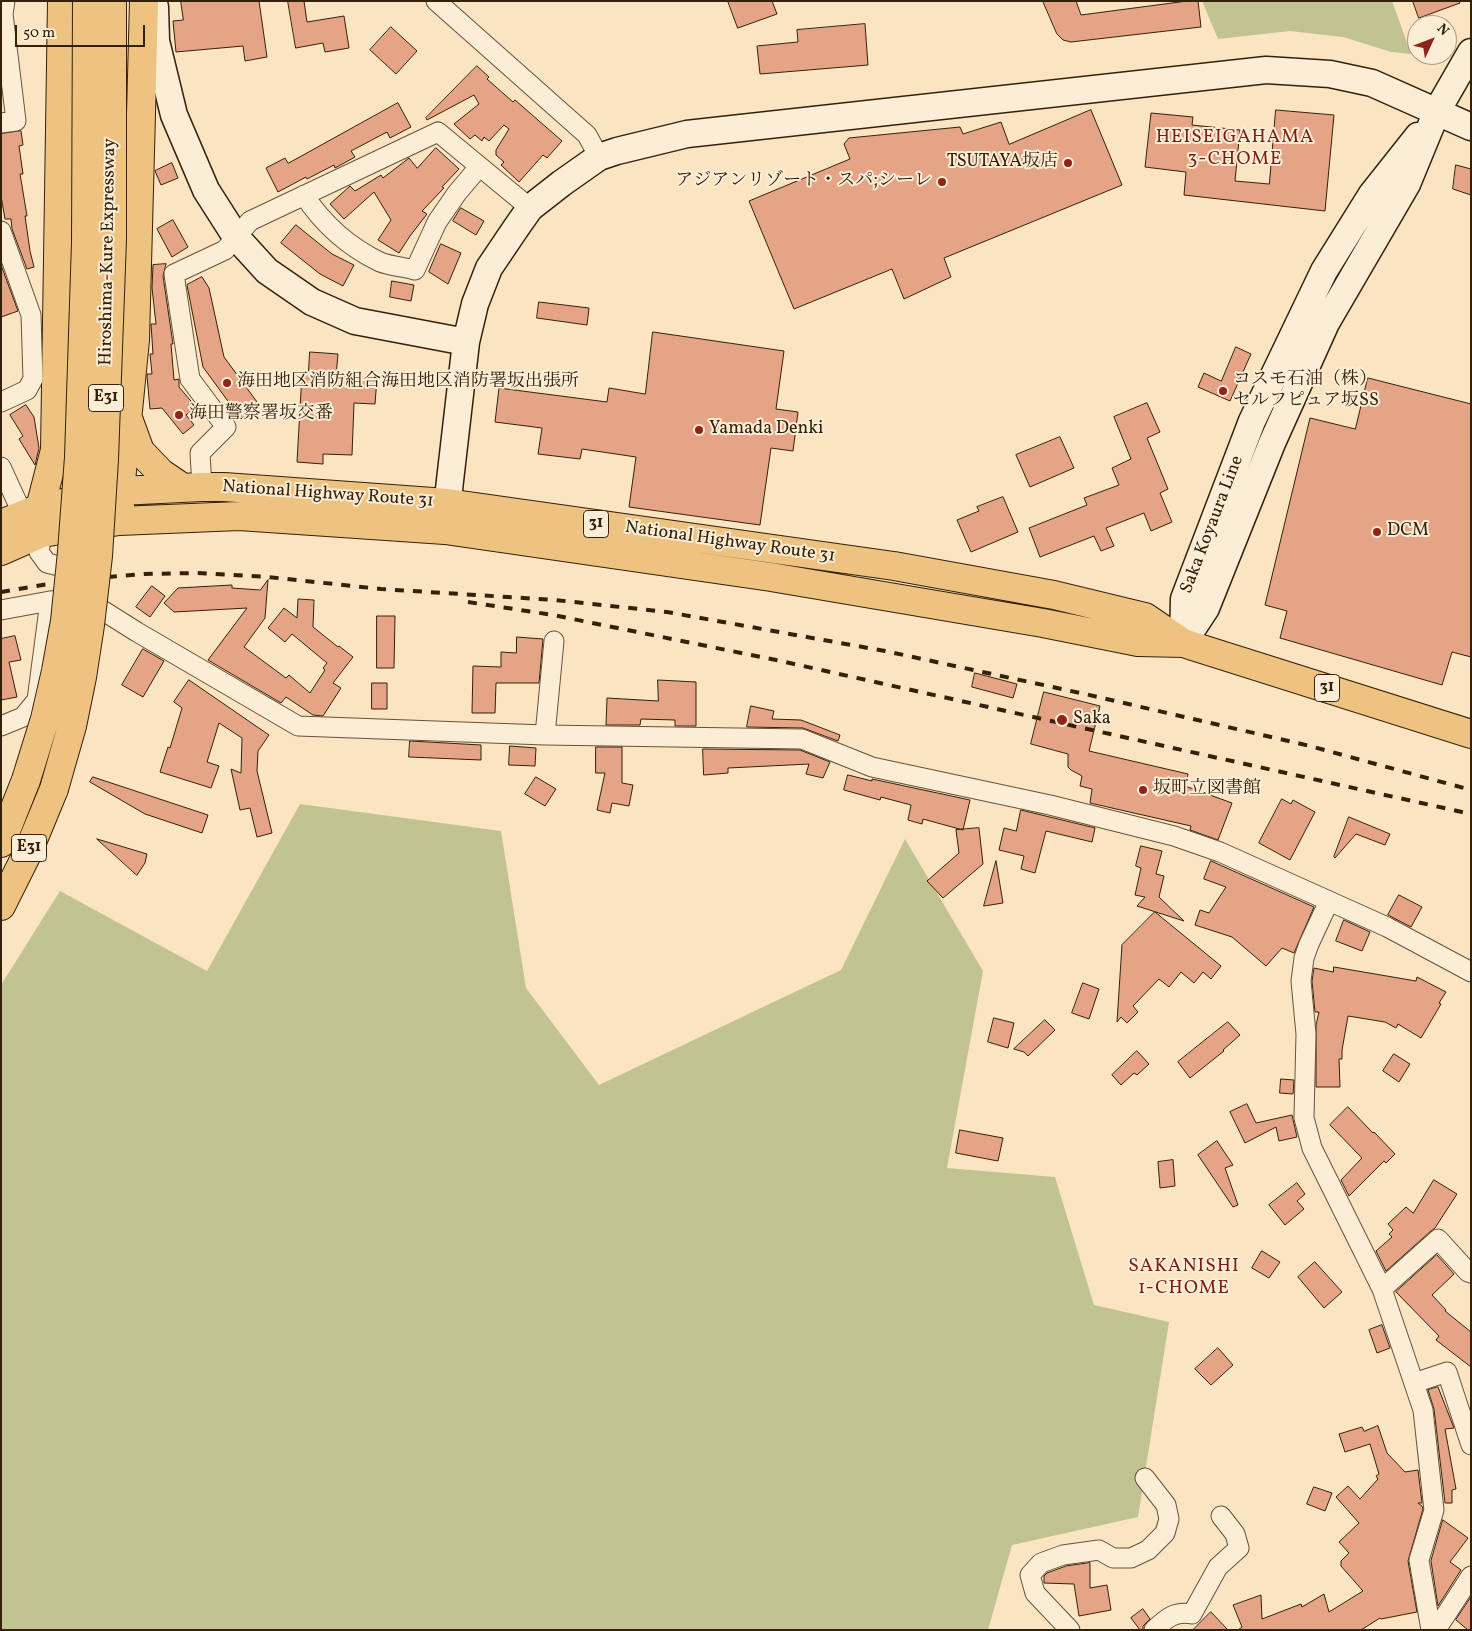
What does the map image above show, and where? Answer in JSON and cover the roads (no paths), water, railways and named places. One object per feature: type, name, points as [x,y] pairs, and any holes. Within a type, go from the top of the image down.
[{"type":"highway","points":[[27,520],[55,450],[62,1]]},
{"type":"highway","name":"Hiroshima-Kure Expressway","points":[[1,843],[26,780],[45,718],[65,621],[79,457],[86,242],[87,1]]},
{"type":"highway","name":"Hiroshima-Kure Expressway","points":[[1,906],[28,852],[54,789],[72,726],[90,625],[98,556],[104,459],[112,239],[112,1]]},
{"type":"highway","points":[[119,521],[120,491],[135,340],[144,1]]},
{"type":"highway","points":[[127,417],[140,451],[161,473],[192,487]]},
{"type":"highway","name":"National Highway Route 31","points":[[1,551],[27,520],[120,491],[192,487],[447,503],[894,566],[1054,595],[1145,617],[1182,642],[1471,734]]},
{"type":"highway","name":"National Highway Route 31","points":[[27,520],[119,521],[239,516],[445,530],[770,577],[1043,623],[1138,642],[1182,642]]},
{"type":"street","points":[[1,123],[16,121],[3,14],[5,1]]},
{"type":"street","points":[[155,1],[156,41],[174,115],[206,190],[236,237],[267,271],[312,302],[355,320],[466,342]]},
{"type":"street","points":[[436,1],[587,136],[600,157]]},
{"type":"street","name":"Saka Koyaura Line","points":[[1182,642],[1206,608],[1272,443],[1326,323],[1407,184],[1437,111],[1471,52]]},
{"type":"street","points":[[445,530],[466,342],[475,304],[489,268],[530,208],[600,157],[617,150],[686,134],[1266,70],[1330,74],[1372,83],[1471,127]]},
{"type":"street","points":[[192,487],[200,453],[226,427],[190,379],[174,274],[224,250],[250,220],[438,132],[530,208]]},
{"type":"street","points":[[304,195],[316,213],[344,240],[382,262],[415,270],[437,222],[457,193],[479,167]]},
{"type":"street","points":[[1,231],[31,315],[33,379],[27,390],[1,402]]},
{"type":"street","points":[[1,467],[27,520],[39,552],[47,563],[63,567],[83,598],[137,632],[298,726],[545,735],[802,740],[872,767],[1050,805],[1174,836],[1220,852],[1387,926],[1471,972]]},
{"type":"street","points":[[1,610],[50,601],[83,598]]},
{"type":"street","points":[[1,726],[23,716],[37,700],[50,601]]},
{"type":"street","points":[[545,735],[554,641]]},
{"type":"street","points":[[1329,900],[1304,958],[1301,980],[1306,1034],[1304,1118],[1312,1148],[1382,1289],[1423,1410],[1434,1510],[1418,1560],[1431,1630]]},
{"type":"street","points":[[1382,1289],[1438,1239],[1471,1273]]},
{"type":"street","points":[[1414,1384],[1446,1372],[1471,1445]]},
{"type":"street","points":[[1070,1630],[1035,1593],[1030,1575],[1041,1564],[1063,1555],[1100,1550],[1113,1558],[1131,1558],[1148,1550],[1165,1533],[1169,1519],[1166,1505],[1145,1478]]},
{"type":"street","points":[[1154,1630],[1167,1618],[1182,1613],[1192,1614],[1218,1567],[1239,1548],[1235,1534],[1221,1516]]},
{"type":"street","points":[[1436,1630],[1471,1576]]},
{"type":"railway","points":[[1,592],[72,580],[144,574],[196,573],[268,577],[381,589],[555,600],[667,612],[885,651],[1085,694],[1310,746],[1471,790]]},
{"type":"railway","points":[[468,602],[553,615],[776,660],[1471,814]]},
{"type":"place","name":"TSUTAYA坂店","points":[[1068,163]]},
{"type":"place","name":"アジアンリゾート・スパ;シーレ","points":[[942,182]]},
{"type":"place","name":"海田地区消防組合海田地区消防署坂出張所","points":[[227,383]]},
{"type":"place","name":"コスモ石油（株） セルフピュア坂SS","points":[[1223,391]]},
{"type":"place","name":"海田警察署坂交番","points":[[179,415]]},
{"type":"place","name":"Yamada Denki","points":[[699,430]]},
{"type":"place","name":"DCM","points":[[1377,532]]},
{"type":"place","name":"Saka","points":[[1062,720]]},
{"type":"place","name":"坂町立図書館","points":[[1143,790]]},
{"type":"district","name":"HEISEIGAHAMA 3-CHOME","points":[[1235,150]]},
{"type":"district","name":"SAKANISHI 1-CHOME","points":[[1184,1279]]}]
